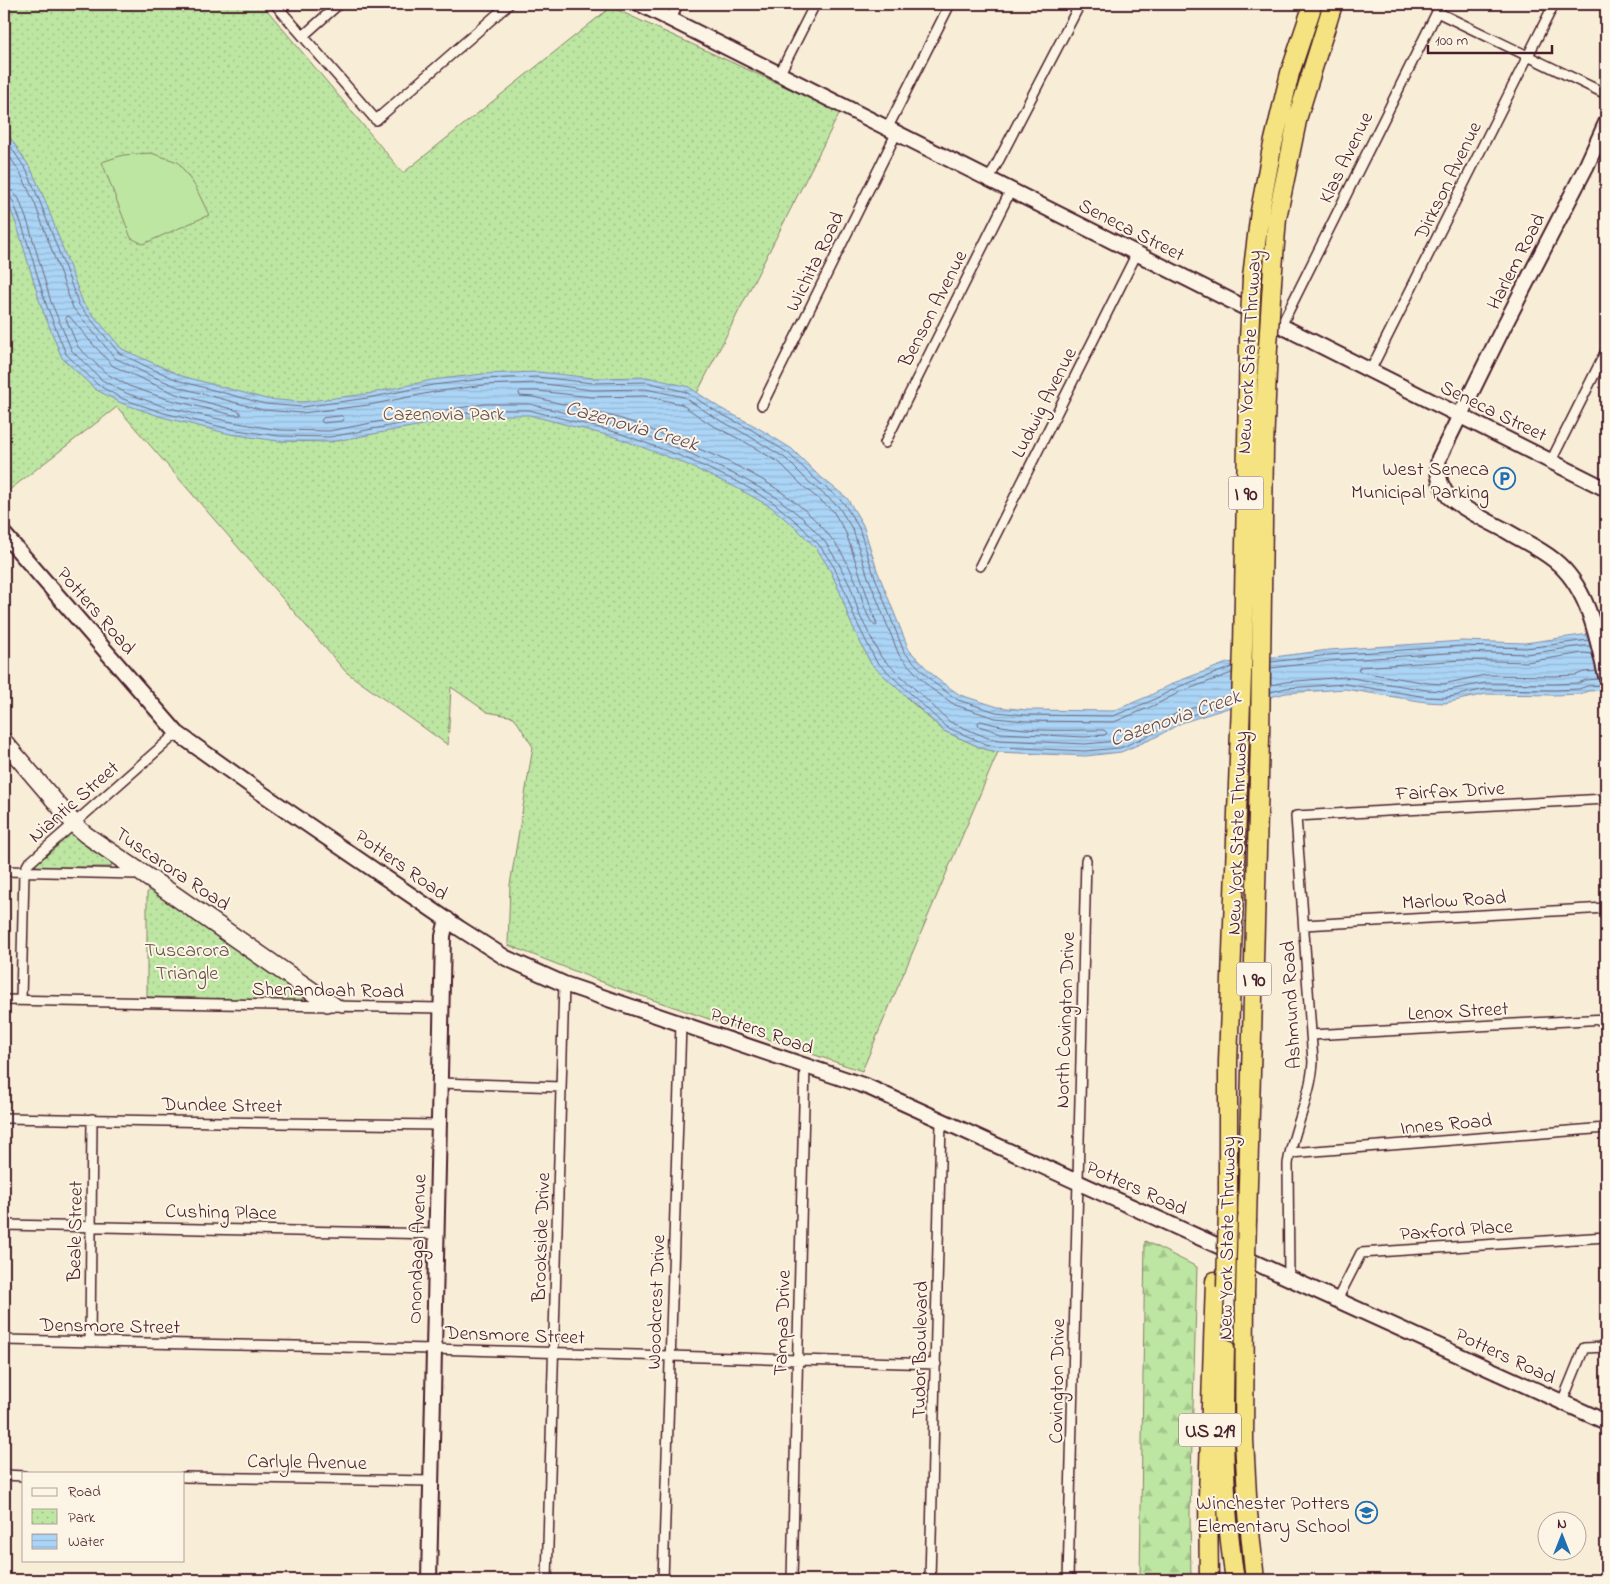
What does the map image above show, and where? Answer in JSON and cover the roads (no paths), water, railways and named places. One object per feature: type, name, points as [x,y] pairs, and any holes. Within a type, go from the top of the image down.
[{"type":"highway","name":"New York State Thruway","points":[[1228,1062],[1243,646],[1252,277],[1260,211],[1271,153],[1290,73],[1313,4]]},
{"type":"highway","name":"New York State Thruway","points":[[1255,1580],[1248,1513],[1244,1440],[1245,1295],[1260,739],[1264,458],[1268,346],[1277,218],[1298,116],[1333,4]]},
{"type":"highway","name":"US 219","points":[[1209,1580],[1208,1497],[1221,1284],[1223,1209],[1222,1096],[1228,1062]]},
{"type":"highway","name":"New York State Thruway","points":[[1221,1284],[1225,1488],[1235,1580]]},
{"type":"street","points":[[275,4],[376,120],[509,4]]},
{"type":"street","points":[[303,36],[339,4]]},
{"type":"street","name":"Seneca Street","points":[[640,4],[1606,489]]},
{"type":"street","points":[[670,19],[678,4]]},
{"type":"street","points":[[780,73],[815,4]]},
{"type":"street","name":"Wichita Road","points":[[762,405],[893,130],[950,4]]},
{"type":"street","points":[[989,179],[1080,4]]},
{"type":"street","name":"Dirkson Avenue","points":[[1370,371],[1554,4]]},
{"type":"street","points":[[1439,8],[1606,94]]},
{"type":"street","name":"Klas Avenue","points":[[1281,326],[1439,8]]},
{"type":"street","name":"Harlem Road","points":[[1606,124],[1459,416],[1439,458],[1438,476],[1444,491],[1455,502],[1544,552],[1566,572],[1583,596],[1594,627],[1606,676]]},
{"type":"street","name":"Benson Avenue","points":[[885,443],[1011,190]]},
{"type":"street","name":"Ludwig Avenue","points":[[980,566],[1137,253]]},
{"type":"street","points":[[1550,461],[1606,351]]},
{"type":"street","name":"Potters Road","points":[[4,534],[177,733],[257,790],[506,958],[564,984],[868,1087],[1606,1422]]},
{"type":"street","name":"Niantic Street","points":[[21,1000],[24,872],[28,864],[177,733]]},
{"type":"street","name":"Tuscarora Road","points":[[4,736],[83,837],[327,1007]]},
{"type":"street","name":"Tuscarora Road","points":[[4,747],[74,824],[185,897],[342,1007]]},
{"type":"street","name":"Fairfax Drive","points":[[1296,816],[1606,799]]},
{"type":"street","name":"Ashmund Road","points":[[1289,1278],[1287,1172],[1290,1153],[1312,1080],[1313,1062],[1296,816]]},
{"type":"street","name":"North Covington Drive","points":[[1077,1182],[1086,860]]},
{"type":"street","points":[[4,871],[149,874]]},
{"type":"street","name":"Marlow Road","points":[[1304,925],[1606,908]]},
{"type":"street","name":"Onondaga Avenue","points":[[429,1580],[443,936],[447,919]]},
{"type":"street","name":"Brookside Drive","points":[[547,1580],[564,984]]},
{"type":"street","name":"Shenandoah Road","points":[[4,1000],[442,1008]]},
{"type":"street","name":"Lenox Street","points":[[1311,1035],[1606,1019]]},
{"type":"street","name":"Woodcrest Drive","points":[[663,1580],[681,1024]]},
{"type":"street","name":"Tampa Drive","points":[[792,1580],[805,1066]]},
{"type":"street","points":[[440,1083],[561,1087]]},
{"type":"street","name":"Dundee Street","points":[[4,1118],[440,1125]]},
{"type":"street","name":"Beale Street","points":[[90,1342],[92,1119]]},
{"type":"street","name":"Tudor Boulevard","points":[[930,1580],[941,1121]]},
{"type":"street","name":"Innes Road","points":[[1290,1153],[1606,1128]]},
{"type":"street","name":"Covington Drive","points":[[1068,1580],[1077,1182]]},
{"type":"street","name":"Cushing Place","points":[[4,1225],[436,1234]]},
{"type":"street","name":"Paxford Place","points":[[1336,1300],[1361,1253],[1606,1237]]},
{"type":"street","name":"Densmore Street","points":[[4,1340],[554,1352],[936,1364]]},
{"type":"street","points":[[1562,1402],[1584,1348],[1606,1347]]},
{"type":"street","points":[[4,1475],[22,1476]]},
{"type":"street","name":"Carlyle Avenue","points":[[185,1477],[431,1481]]},
{"type":"water","name":"Cazenovia Creek","points":[[4,130],[31,169],[45,200],[83,303],[122,349],[182,376],[266,399],[302,402],[367,394],[432,380],[483,374],[538,372],[593,378],[647,377],[689,387],[720,408],[755,426],[792,449],[817,474],[847,498],[863,525],[877,570],[909,650],[937,679],[960,695],[998,707],[1027,710],[1113,711],[1176,682],[1227,663],[1329,650],[1462,641],[1525,643],[1582,635],[1606,635],[1606,690],[1554,695],[1486,694],[1445,703],[1426,702],[1345,689],[1286,693],[1231,707],[1181,723],[1154,738],[1121,752],[1086,756],[998,752],[984,749],[944,731],[871,664],[850,621],[830,570],[817,549],[797,529],[771,507],[737,488],[681,462],[618,438],[529,415],[487,415],[330,442],[278,441],[230,434],[162,417],[121,403],[95,389],[62,358],[41,306],[18,229],[4,197]]},
{"type":"place","name":"West Seneca Municipal Parking","points":[[1505,479]]},
{"type":"place","name":"Winchester Potters Elementary School","points":[[1366,1513]]},
{"type":"park label","name":"Cazenovia Park","points":[[444,413]]},
{"type":"park label","name":"Tuscarora Triangle","points":[[187,960]]}]
